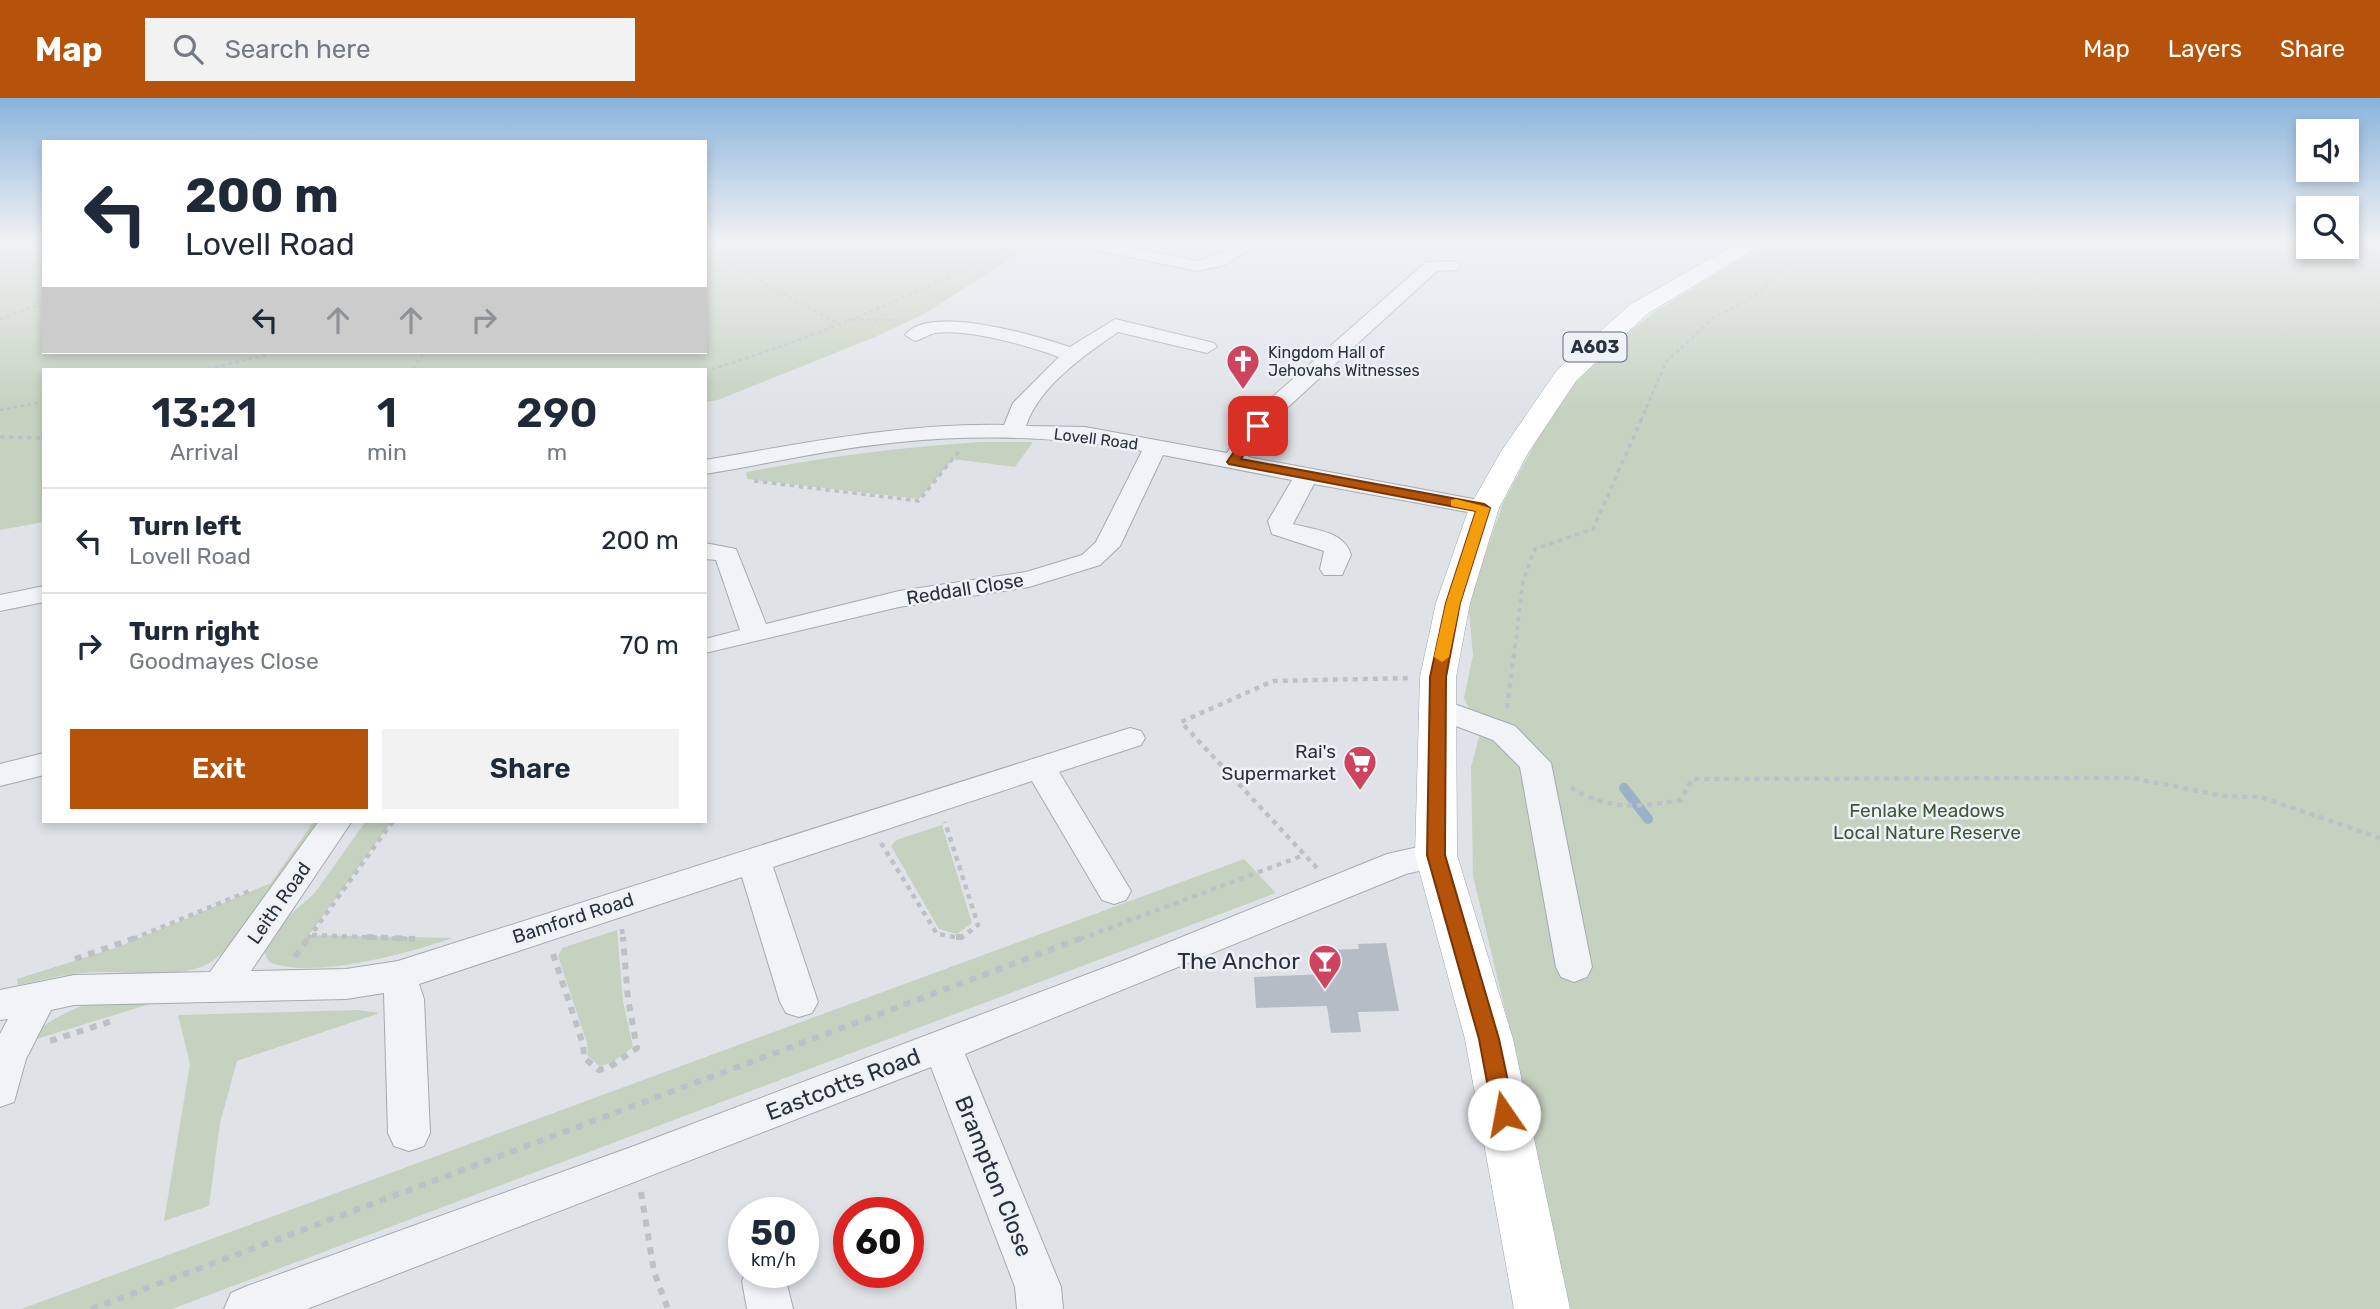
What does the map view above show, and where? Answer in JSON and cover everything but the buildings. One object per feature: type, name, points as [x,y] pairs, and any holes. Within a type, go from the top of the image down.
[{"type":"main road","name":"A603","points":[[1542,1309],[1489,1039],[1436,855],[1436,692],[1453,603],[1484,508],[1545,404],[1566,376],[1592,349],[1639,309],[1661,297]]},
{"type":"street","points":[[1234,462],[1246,439],[1269,412],[1398,297]]},
{"type":"street","points":[[1013,431],[1021,408],[1072,355],[1115,325],[1207,347]]},
{"type":"street","points":[[923,331],[952,327],[1028,342],[1072,355]]},
{"type":"street","name":"Lovell Road","points":[[707,467],[877,437],[975,431],[1085,434],[1484,508]]},
{"type":"street","name":"Reddall Close","points":[[709,646],[900,599],[1029,579],[1091,559],[1107,547],[1156,447]]},
{"type":"street","points":[[1307,475],[1280,521],[1282,529],[1336,547],[1338,555],[1333,569]]},
{"type":"street","points":[[707,551],[727,554],[756,635]]},
{"type":"street","points":[[0,603],[42,594]]},
{"type":"street","points":[[1436,692],[1504,733],[1535,763],[1574,967]]},
{"type":"street","name":"Bamford Road","points":[[0,1005],[74,989],[119,986],[346,984],[398,976],[1130,738]]},
{"type":"street","points":[[0,775],[42,764]]},
{"type":"street","points":[[1040,768],[1114,891]]},
{"type":"street","name":"Leith Road","points":[[220,985],[335,823]]},
{"type":"street","name":"Eastcotts Road","points":[[247,1309],[637,1164],[1139,971],[1399,863],[1436,855]]},
{"type":"street","points":[[754,860],[799,1002]]},
{"type":"street","points":[[398,976],[405,999],[409,1133]]},
{"type":"street","points":[[0,1090],[7,1058],[39,997]]},
{"type":"street","name":"Brampton Close","points":[[942,1046],[1038,1287],[1040,1309]]},
{"type":"path","points":[[788,297],[839,324]]},
{"type":"path","points":[[839,324],[903,297]]},
{"type":"path","points":[[1504,733],[1523,581],[1535,550],[1593,529],[1666,362],[1713,318],[1752,297]]},
{"type":"path","points":[[0,319],[42,304]]},
{"type":"path","points":[[707,371],[849,320],[888,318],[915,321],[923,331]]},
{"type":"path","points":[[212,368],[270,354]]},
{"type":"path","points":[[0,410],[42,402]]},
{"type":"path","points":[[745,480],[919,501],[975,431]]},
{"type":"path","points":[[0,437],[42,438]]},
{"type":"path","points":[[1336,888],[1181,722],[1273,681],[1436,692]]},
{"type":"path","points":[[1535,763],[1551,763],[1573,790],[1609,804],[1654,805],[1681,800],[1692,779],[2133,778],[2223,796],[2261,797],[2380,838]]},
{"type":"path","points":[[879,839],[937,934],[961,938],[978,925],[944,818]]},
{"type":"path","points":[[277,985],[392,823]]},
{"type":"path","points":[[91,1309],[1304,855]]},
{"type":"path","points":[[72,960],[109,949],[257,888]]},
{"type":"path","points":[[552,952],[583,1044],[584,1058],[599,1070],[610,1067],[637,1048],[628,999],[621,925]]},
{"type":"path","points":[[311,935],[452,940],[475,950]]},
{"type":"path","points":[[637,1164],[654,1272],[668,1309]]},
{"type":"green space","points":[[0,297],[42,297],[42,354],[707,354],[707,297],[951,297],[922,315],[875,337],[718,400],[707,402],[707,368],[42,368],[42,522],[0,530]]},
{"type":"green space","name":"Fenlake Meadows Local Nature Reserve","points":[[1679,297],[2380,297],[2380,1309],[1563,1309],[1530,1157],[1528,1106],[1473,876],[1471,767],[1484,719],[1472,715],[1464,698],[1473,655],[1468,603],[1503,503],[1540,434],[1577,378],[1624,336]]},
{"type":"green space","points":[[981,442],[1033,442],[1015,467],[953,459],[919,499],[747,479],[746,472],[892,450]]},
{"type":"green space","points":[[313,823],[325,823],[268,904],[232,945],[214,960],[198,968],[169,973],[81,973],[18,985],[17,979],[118,947],[271,883]]},
{"type":"green space","points":[[365,823],[391,823],[309,935],[453,938],[387,957],[335,966],[288,967],[269,962],[263,950],[276,927],[314,894]]},
{"type":"green space","points":[[942,825],[972,923],[957,934],[939,929],[891,846],[896,840]]},
{"type":"green space","points":[[1244,859],[1276,893],[172,1309],[21,1309]]},
{"type":"green space","points":[[617,930],[623,1001],[633,1047],[611,1063],[599,1066],[588,1056],[587,1043],[558,956],[562,948]]},
{"type":"green space","points":[[109,997],[166,999],[27,1042],[54,1019]]},
{"type":"green space","points":[[358,1010],[380,1013],[237,1061],[220,1123],[209,1206],[164,1221],[190,1064],[178,1015]]},
{"type":"waterway","points":[[1624,788],[1648,819]]},
{"type":"slow traffic","points":[[1442,657],[1453,603],[1484,508],[1456,503]]},
{"type":"place","name":"Kingdom Hall of Jehovahs Witnesses","points":[[1243,391]]},
{"type":"place","name":"Rai's Supermarket","points":[[1360,792]]},
{"type":"place","name":"The Anchor","points":[[1325,991]]},
{"type":"route","points":[[1258,426],[1246,439],[1234,462],[1484,508],[1453,603],[1438,677],[1435,706],[1436,855],[1489,1039],[1504,1114]]}]
